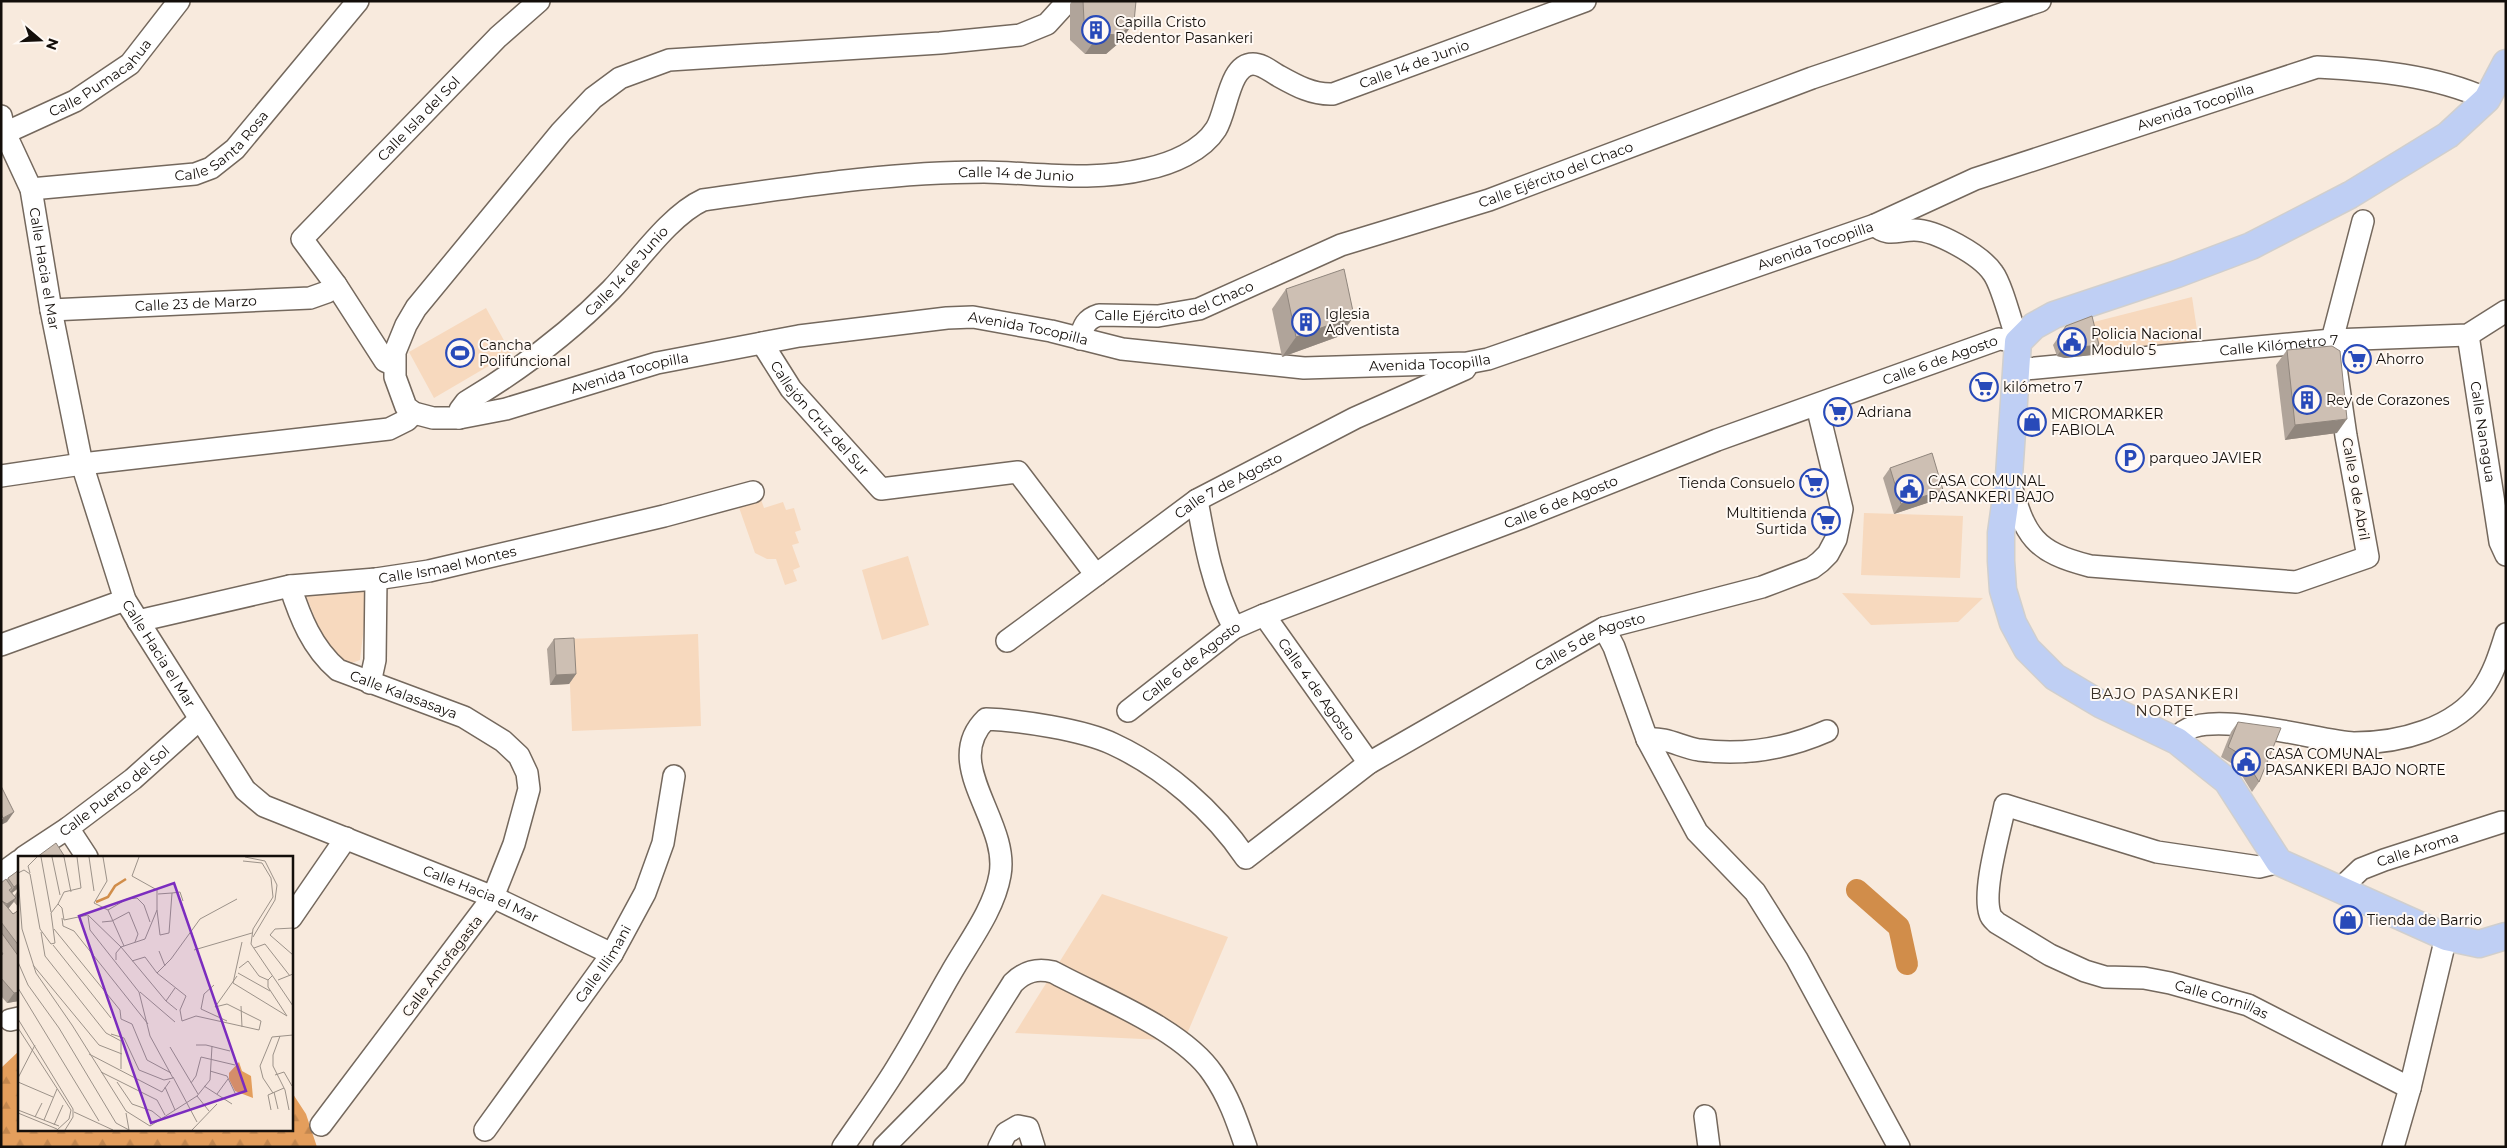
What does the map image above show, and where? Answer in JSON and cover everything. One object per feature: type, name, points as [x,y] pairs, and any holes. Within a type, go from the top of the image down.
[{"type":"main road","points":[[2506,64],[2487,99],[2448,135],[2350,195],[2251,246],[2177,274],[2054,315],[2034,326],[2018,342],[2009,476],[2001,533],[2003,590],[2013,623],[2027,649],[2055,677],[2102,705],[2177,741],[2227,781],[2279,862],[2446,937],[2479,944],[2506,936]]},
{"type":"street","name":"Calle Pumacahua","points":[[3,125],[75,102],[130,64],[180,1]]},
{"type":"street","name":"Calle Santa Rosa","points":[[31,189],[196,174],[211,168],[235,149],[358,1]]},
{"type":"street","name":"Calle Isla del Sol","points":[[336,285],[302,239],[498,37],[539,1]]},
{"type":"street","points":[[1,476],[82,464],[389,429],[407,420],[414,413],[406,407],[402,399],[394,365],[399,342],[416,308],[561,132],[593,98],[620,78],[669,60],[940,43],[1020,35],[1047,24],[1068,1]]},
{"type":"street","name":"Calle 14 de Junio","points":[[459,418],[460,410],[466,402],[526,365],[610,292],[683,212],[703,200],[858,179],[984,172],[1043,176],[1104,176],[1147,169],[1198,148],[1209,137],[1216,129],[1236,75],[1243,66],[1256,64],[1310,91],[1321,94],[1333,94],[1586,1]]},
{"type":"street","name":"Calle Ejército del Chaco","points":[[1080,338],[1082,328],[1092,317],[1099,314],[1158,316],[1198,309],[1341,246],[1489,200],[1812,78],[2040,1]]},
{"type":"street","name":"Avenida Tocopilla","points":[[414,413],[433,418],[459,418],[506,409],[656,363],[799,336],[947,318],[972,317],[1051,330],[1122,349],[1304,368],[1467,363],[1488,359],[1875,225],[1975,179],[2317,67],[2358,69],[2406,76],[2462,88],[2487,99]]},
{"type":"street","name":"Calle Hacia el Mar","points":[[3,125],[31,189],[51,310],[82,464],[125,600],[245,790],[253,800],[264,806],[494,897],[612,954]]},
{"type":"street","name":"Calle 9 de Abril","points":[[2009,476],[2025,527],[2036,542],[2062,559],[2090,566],[2296,582],[2368,557],[2346,436],[2332,340],[2363,221]]},
{"type":"street","points":[[1875,225],[1889,233],[1915,230],[1939,236],[1976,257],[1994,273],[2018,342]]},
{"type":"street","points":[[336,285],[386,361],[394,365]]},
{"type":"street","name":"Calle 23 de Marzo","points":[[51,310],[310,298],[327,292],[336,285]]},
{"type":"street","name":"Calle Kilómetro 7","points":[[2015,370],[2332,340],[2468,335],[2506,312]]},
{"type":"street","name":"Calle Nanagua","points":[[2468,335],[2500,542],[2506,555]]},
{"type":"street","name":"Calle 6 de Agosto","points":[[1128,711],[1234,628],[1264,615],[1521,518],[1718,440],[1818,406],[1999,339],[2018,342]]},
{"type":"street","name":"Callejón Cruz del Sur","points":[[762,343],[791,389],[881,489],[1018,472],[1096,575]]},
{"type":"street","name":"Calle 7 de Agosto","points":[[1007,641],[1197,500],[1355,418],[1465,369],[1467,363]]},
{"type":"street","name":"Calle 5 de Agosto","points":[[843,1147],[900,1062],[977,929],[994,894],[1000,875],[1000,843],[970,768],[969,752],[972,738],[986,719],[1059,729],[1112,743],[1147,762],[1186,792],[1233,838],[1246,858],[1369,763],[1604,628],[1762,587],[1812,568],[1828,554],[1836,539],[1842,509],[1818,406]]},
{"type":"street","name":"Calle Ismael Montes","points":[[138,621],[290,586],[376,579],[429,571],[664,516],[753,492]]},
{"type":"street","points":[[1197,500],[1216,588],[1221,604],[1234,628]]},
{"type":"street","points":[[370,682],[375,660],[376,579]]},
{"type":"street","name":"Calle Kalasasaya","points":[[290,586],[299,613],[314,641],[327,660],[338,670],[464,717],[503,741],[519,756],[527,773],[529,789]]},
{"type":"street","points":[[1,645],[125,600]]},
{"type":"street","name":"Calle 4 de Agosto","points":[[1264,615],[1369,763]]},
{"type":"street","points":[[1604,628],[1614,647],[1647,738],[1697,832],[1755,892],[1797,959],[1899,1147]]},
{"type":"street","points":[[2177,741],[2178,736],[2186,730],[2200,724],[2216,722],[2265,728],[2325,741],[2352,743],[2380,742],[2414,735],[2454,716],[2482,691],[2495,665],[2506,634]]},
{"type":"street","name":"Calle Puerto del Sol","points":[[26,856],[68,828],[134,779],[200,719]]},
{"type":"street","points":[[1647,738],[1659,738],[1699,750],[1758,752],[1801,742],[1827,731]]},
{"type":"street","name":"Calle Illimani","points":[[484,1130],[612,954],[646,893],[660,851],[674,776]]},
{"type":"street","name":"Calle Antofagasta","points":[[322,1125],[494,897],[514,844],[529,789]]},
{"type":"street","name":"Calle Cornillas","points":[[2279,862],[2259,867],[2157,852],[2005,805],[1992,864],[1989,898],[1991,917],[1997,923],[2050,955],[2085,971],[2105,977],[2144,978],[2170,983],[2248,1005],[2410,1088]]},
{"type":"street","name":"Calle Aroma","points":[[2340,889],[2362,869],[2384,860],[2502,822]]},
{"type":"street","points":[[68,828],[86,856]]},
{"type":"street","points":[[292,917],[346,838]]},
{"type":"street","points":[[1,874],[18,862]]},
{"type":"street","points":[[2393,1147],[2410,1088],[2446,937]]},
{"type":"street","points":[[884,1147],[955,1075],[1013,983],[1026,973],[1044,970],[1053,972],[1157,1026],[1195,1053],[1213,1073],[1233,1108],[1246,1147]]},
{"type":"street","points":[[1705,1116],[1709,1147]]},
{"type":"street","points":[[999,1147],[1006,1132],[1018,1126],[1028,1128],[1034,1147]]},
{"type":"green space","points":[[18,1052],[18,1130],[292,1130],[292,1093],[306,1114],[317,1147],[1,1147],[1,1068]]},
{"type":"shaded area","points":[[2192,297],[2202,363],[2098,373],[2086,324]]},
{"type":"shaded area","name":"Cancha Polifuncional","points":[[486,308],[511,353],[434,398],[409,352]]},
{"type":"shaded area","points":[[758,491],[764,508],[783,502],[786,510],[794,508],[801,530],[795,532],[799,543],[792,545],[800,567],[793,570],[797,581],[785,585],[776,559],[767,559],[755,553],[736,499]]},
{"type":"shaded area","points":[[1864,513],[1963,516],[1960,578],[1861,575]]},
{"type":"shaded area","points":[[908,556],[929,625],[882,640],[862,570]]},
{"type":"shaded area","points":[[369,583],[360,660],[349,664],[330,656],[305,593]]},
{"type":"shaded area","points":[[1842,593],[1983,598],[1958,622],[1871,625]]},
{"type":"shaded area","points":[[698,634],[701,726],[572,731],[568,639]]},
{"type":"shaded area","points":[[1102,894],[1228,937],[1184,1041],[1015,1033]]},
{"type":"building","points":[[1083,1],[1136,1],[1134,22],[1120,35],[1099,34],[1084,21]]},
{"type":"building","points":[[1344,269],[1354,316],[1296,337],[1286,289]]},
{"type":"building","points":[[2092,316],[2099,345],[2072,348],[2064,346],[2060,335],[2066,326]]},
{"type":"building","name":"Rey de Corazones","points":[[2332,346],[2340,351],[2347,419],[2295,425],[2287,350]]},
{"type":"building","name":"CASA COMUNAL PASANKERI BAJO","points":[[1932,453],[1943,490],[1901,504],[1890,468]]},
{"type":"building","points":[[574,638],[576,674],[556,675],[554,639]]},
{"type":"building","name":"CASA COMUNAL PASANKERI BAJO NORTE","points":[[2238,722],[2281,728],[2259,782],[2243,756],[2228,747]]},
{"type":"building","points":[[1,786],[14,812],[3,818],[1,814]]},
{"type":"building","points":[[56,843],[64,856],[38,856]]},
{"type":"building","points":[[18,871],[18,884],[14,887],[8,878]]},
{"type":"building","points":[[6,879],[12,888],[9,890],[16,898],[7,904],[2,901],[13,914],[18,911],[18,945],[1,922],[1,883]]},
{"type":"building","points":[[1,932],[18,956],[18,992],[14,993],[1,978],[1,955],[3,954],[1,951]]},
{"type":"waterway","points":[[1857,890],[1899,927],[1907,964]]},
{"type":"place","name":"Capilla Cristo Redentor Pasankeri","points":[[1096,30]]},
{"type":"place","name":"Iglesia Adventista","points":[[1306,322]]},
{"type":"place","name":"Policia Nacional Modulo 5","points":[[2072,342]]},
{"type":"place","name":"Cancha Polifuncional","points":[[460,353]]},
{"type":"place","name":"Ahorro","points":[[2357,359]]},
{"type":"place","name":"kilómetro 7","points":[[1984,387]]},
{"type":"place","name":"Rey de Corazones","points":[[2307,400]]},
{"type":"place","name":"Adriana","points":[[1838,412]]},
{"type":"place","name":"MICROMARKER FABIOLA","points":[[2032,422]]},
{"type":"place","name":"parqueo JAVIER","points":[[2130,458]]},
{"type":"place","name":"Tienda Consuelo","points":[[1814,483]]},
{"type":"place","name":"CASA COMUNAL PASANKERI BAJO","points":[[1909,489]]},
{"type":"place","name":"Multitienda Surtida","points":[[1826,521]]},
{"type":"place","name":"CASA COMUNAL PASANKERI BAJO NORTE","points":[[2246,762]]},
{"type":"place","name":"Tienda de Barrio","points":[[2348,920]]},
{"type":"district","name":"BAJO PASANKERI NORTE","points":[[2165,702]]}]
